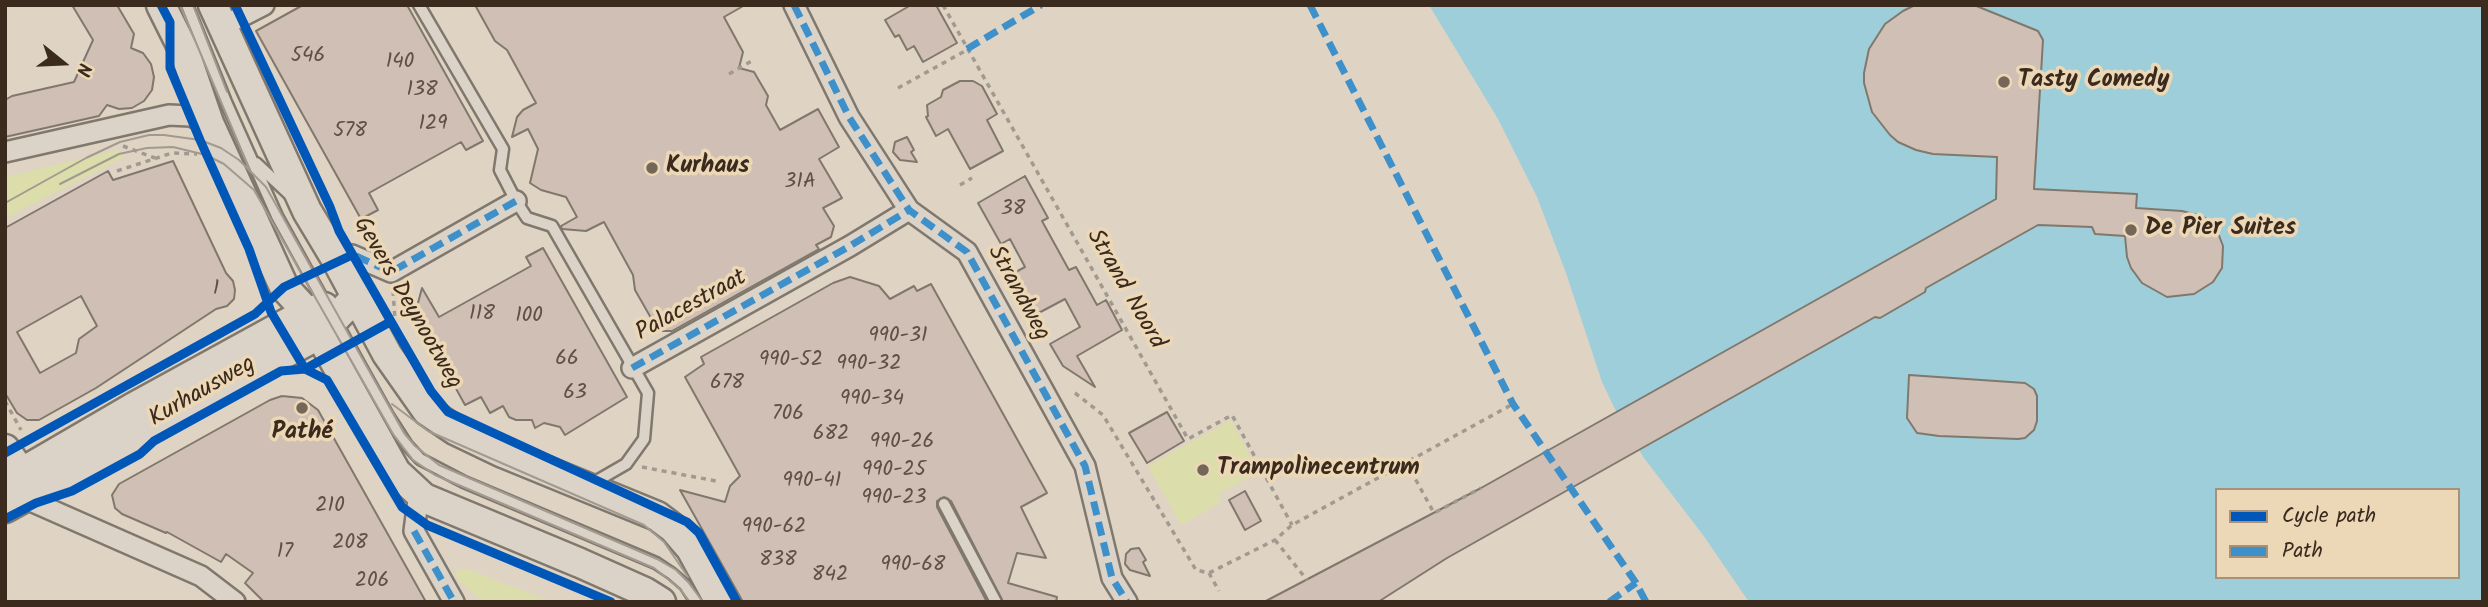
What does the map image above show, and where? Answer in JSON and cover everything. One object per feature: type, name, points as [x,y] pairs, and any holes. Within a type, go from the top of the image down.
[{"type":"main road","name":"Gevers Deynootweg","points":[[161,5],[185,54],[199,119],[284,287],[322,318],[396,472],[419,493],[436,503],[580,563],[661,602]]},
{"type":"main road","name":"Gevers Deynootweg","points":[[218,15],[307,211],[356,297],[388,324],[416,397],[427,411],[442,422],[503,453],[657,516],[673,528],[691,549],[720,602]]},
{"type":"main road","name":"Kurhausweg","points":[[12,474],[322,318],[356,297]]},
{"type":"street","points":[[218,15],[264,5]]},
{"type":"street","name":"Strandweg","points":[[794,5],[849,117],[909,210],[967,252],[1086,466],[1112,578],[1127,602]]},
{"type":"street","points":[[5,152],[169,115],[199,119]]},
{"type":"street","points":[[352,254],[391,272],[516,201]]},
{"type":"street","name":"Palacestraat","points":[[632,368],[909,210]]},
{"type":"street","points":[[12,474],[201,576],[235,602]]},
{"type":"street","points":[[419,493],[414,531],[454,602]]},
{"type":"lane","name":"Gevers Deynootweg","points":[[187,5],[322,318],[407,446],[421,459],[464,482],[656,563],[685,585],[696,602]]},
{"type":"lane","points":[[419,5],[503,149],[500,170],[516,201],[527,218],[552,226],[632,368]]},
{"type":"lane","name":"Gevers Deynootweg","points":[[251,158],[307,211]]},
{"type":"lane","name":"Palacestraat","points":[[583,485],[598,481],[626,464],[645,439],[648,393],[632,368]]},
{"type":"lane","points":[[944,504],[996,602]]},
{"type":"path","points":[[898,88],[967,49]]},
{"type":"path","points":[[729,74],[755,59]]},
{"type":"path","points":[[117,171],[172,153],[206,155],[199,119]]},
{"type":"path","points":[[960,185],[972,178]]},
{"type":"path","points":[[388,324],[391,272]]},
{"type":"path","points":[[1075,393],[1103,415],[1196,570],[1209,573],[1275,540],[1292,525],[1513,404]]},
{"type":"path","points":[[5,401],[12,474]]},
{"type":"path","points":[[1406,462],[1434,513],[1481,488]]},
{"type":"path","points":[[626,464],[716,481]]},
{"type":"path","points":[[1275,540],[1307,580]]},
{"type":"path","points":[[1209,573],[1219,591]]},
{"type":"green space","points":[[118,150],[124,157],[5,218],[5,177]]},
{"type":"green space","name":"Trampolinecentrum","points":[[1231,420],[1259,473],[1217,494],[1221,502],[1181,525],[1148,466]]},
{"type":"green space","points":[[457,569],[467,569],[551,602],[483,602],[456,577]]},
{"type":"water","points":[[1429,5],[2483,5],[2483,602],[1749,602],[1703,535],[1644,458],[1614,407],[1602,382],[1566,273],[1537,197],[1498,119]]},
{"type":"building","points":[[72,5],[117,5],[134,34],[131,48],[143,53],[151,64],[154,77],[152,90],[144,101],[132,108],[119,109],[107,105],[99,116],[5,137],[5,100],[12,96],[74,82],[93,40]]},
{"type":"building","points":[[303,5],[407,5],[483,141],[466,150],[461,142],[369,193],[378,210],[361,219],[256,31]]},
{"type":"building","name":"Kurhaus","points":[[475,5],[745,5],[724,17],[743,52],[739,68],[754,72],[768,96],[766,105],[780,130],[818,109],[839,147],[819,159],[842,198],[823,208],[834,226],[831,237],[816,245],[819,249],[672,331],[660,331],[635,290],[633,275],[604,222],[586,231],[562,229],[561,226],[577,217],[566,197],[541,190],[530,183],[538,149],[528,129],[512,137],[517,117],[536,103],[507,50],[495,41]]},
{"type":"building","points":[[911,5],[936,5],[957,43],[923,62],[914,46],[907,50],[899,35],[895,37],[885,20]]},
{"type":"building","points":[[1915,5],[1974,5],[2038,31],[2043,40],[2034,189],[2137,194],[2136,208],[2182,211],[2202,216],[2210,221],[2223,246],[2222,268],[2213,282],[2194,294],[2167,297],[2142,283],[2131,268],[2125,236],[2095,234],[2092,227],[2038,225],[1926,288],[1925,292],[1880,318],[1875,317],[1447,558],[1378,602],[1264,602],[1481,488],[1996,199],[1997,157],[1933,154],[1916,150],[1898,142],[1872,112],[1864,83],[1869,49],[1885,24]]},
{"type":"building","points":[[960,81],[973,81],[982,86],[997,114],[987,120],[1003,151],[970,169],[948,129],[936,136],[926,117],[927,105],[941,97],[943,90]]},
{"type":"building","points":[[907,137],[917,162],[900,160],[893,152],[895,142]]},
{"type":"building","points":[[173,161],[226,273],[233,281],[234,299],[96,388],[39,420],[27,420],[17,413],[5,393],[5,228],[108,171],[113,180]],"holes":[[[81,296],[97,326],[79,339],[76,353],[40,373],[17,332]]]},
{"type":"building","points":[[1025,176],[1048,218],[1042,221],[1069,270],[1076,267],[1097,305],[1106,300],[1122,330],[1077,356],[1095,387],[1063,366],[1050,344],[1080,327],[1065,299],[1033,316],[1010,275],[1025,267],[1010,239],[1001,244],[978,203]]},
{"type":"building","points":[[543,248],[627,397],[565,435],[560,427],[544,423],[535,428],[532,420],[509,417],[503,406],[490,413],[481,397],[465,405],[415,314],[422,288],[439,317],[531,266],[526,257]]},
{"type":"building","points":[[850,277],[879,286],[890,299],[914,286],[917,291],[931,284],[1047,493],[1021,507],[1046,558],[1017,553],[1008,583],[1057,597],[1056,602],[1003,602],[951,501],[944,497],[937,501],[937,507],[987,602],[743,602],[680,490],[725,502],[730,486],[740,476],[685,377],[704,364],[701,357],[833,283]]},
{"type":"building","points":[[1909,375],[2025,383],[2034,389],[2037,396],[2037,421],[2034,430],[2025,438],[2018,439],[1917,433],[1907,418]]},
{"type":"building","points":[[282,396],[302,398],[318,410],[426,602],[264,602],[245,583],[253,573],[226,554],[221,562],[167,532],[122,514],[115,508],[112,495],[119,484],[270,400]]},
{"type":"building","points":[[1167,412],[1184,441],[1147,463],[1129,433]]},
{"type":"building","points":[[1245,491],[1261,521],[1245,530],[1229,500]]},
{"type":"building","points":[[1139,548],[1146,560],[1143,562],[1150,576],[1130,570],[1125,564],[1126,554],[1131,549]]},
{"type":"tram line","points":[[180,5],[249,168]]},
{"type":"tram line","points":[[193,5],[227,92]]},
{"type":"tram line","points":[[5,203],[120,142],[149,135],[164,135],[200,140],[221,148],[239,160],[266,187],[404,433],[415,446],[439,465],[657,559],[676,570],[703,602]]},
{"type":"tram line","points":[[60,184],[119,154],[147,148],[173,147],[206,155],[224,164],[254,190],[393,434],[413,460],[435,475],[654,568],[679,588],[690,602]]},
{"type":"tram line","points":[[392,404],[428,431],[644,525],[664,542],[688,577]]},
{"type":"marked path","points":[[794,5],[849,117],[909,210],[967,252],[1085,466],[1112,578],[1127,602]]},
{"type":"marked path","points":[[967,49],[1041,5]]},
{"type":"marked path","points":[[1310,5],[1513,404],[1636,583],[1646,602]]},
{"type":"marked path","points":[[356,256],[391,272],[516,201]]},
{"type":"marked path","points":[[632,368],[909,210]]},
{"type":"marked path","points":[[414,531],[454,602]]},
{"type":"marked path","points":[[1609,602],[1636,583]]},
{"type":"cycle path","points":[[161,5],[170,22],[170,68],[249,249],[271,312],[305,369],[327,380],[402,507],[427,525],[611,602]]},
{"type":"cycle path","points":[[235,5],[339,231],[431,391],[448,412],[687,522],[699,533],[737,602]]},
{"type":"cycle path","points":[[5,453],[255,314],[284,287],[352,255]]},
{"type":"cycle path","points":[[5,519],[36,503],[72,491],[140,454],[154,441],[281,371],[305,369],[390,322]]},
{"type":"place","name":"Tasty Comedy","points":[[2004,82]]},
{"type":"place","name":"Kurhaus","points":[[652,168]]},
{"type":"place","name":"De Pier Suites","points":[[2131,230]]},
{"type":"place","name":"Pathé","points":[[302,408]]},
{"type":"place","name":"Trampolinecentrum","points":[[1203,470]]}]
